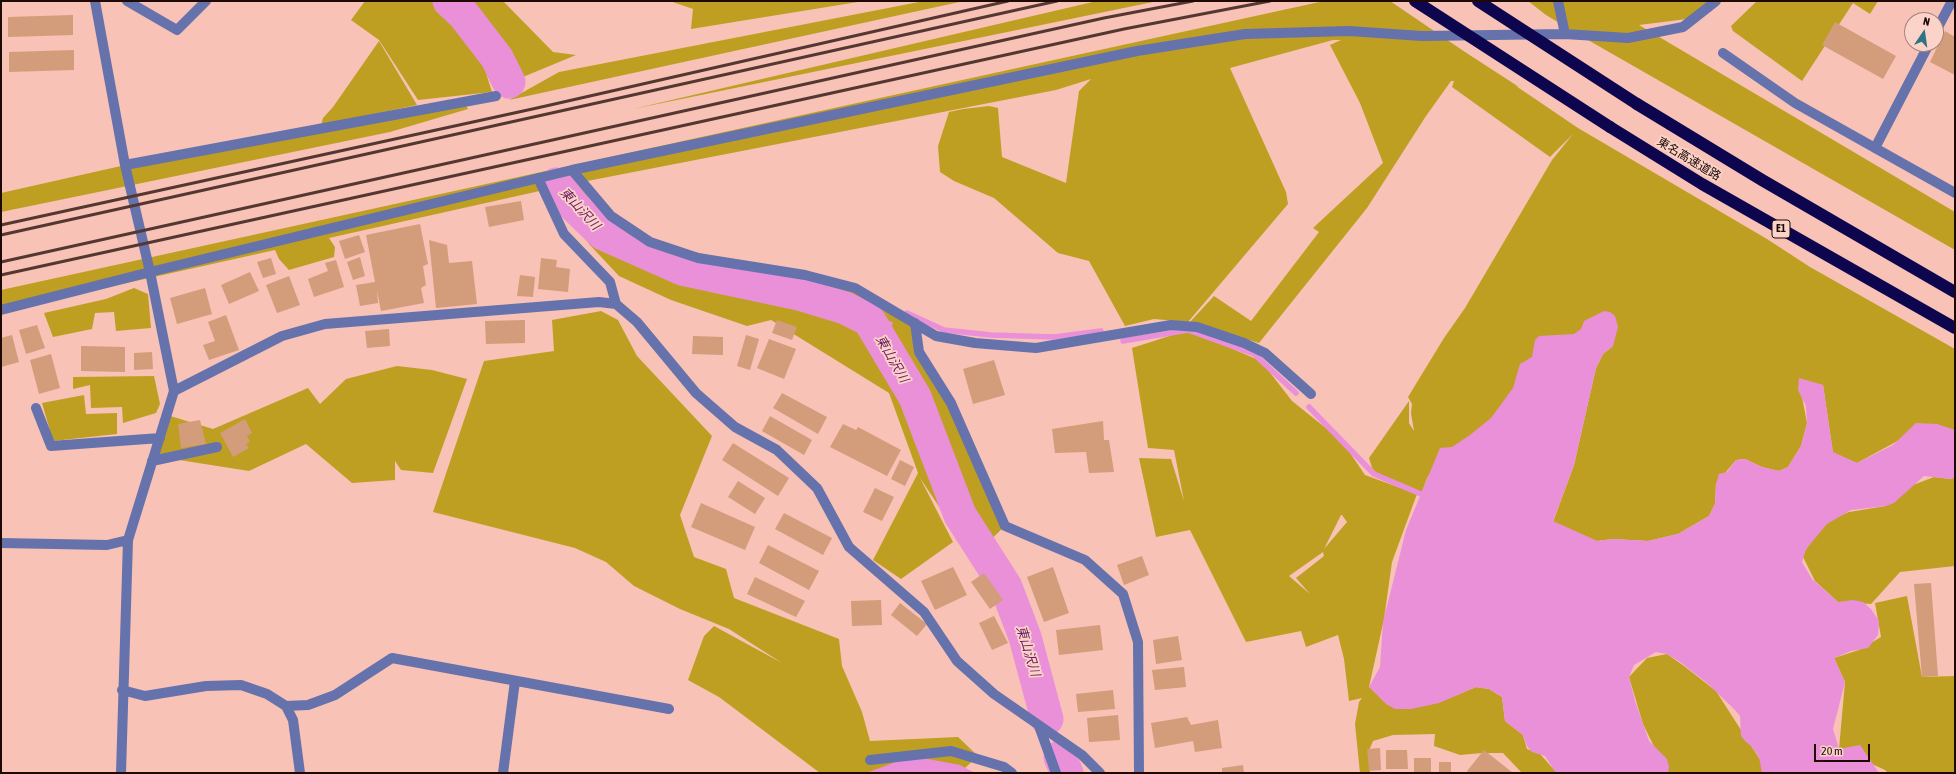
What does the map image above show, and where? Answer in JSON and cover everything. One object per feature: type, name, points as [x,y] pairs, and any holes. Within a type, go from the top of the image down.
[{"type":"highway","name":"東名高速道路","points":[[1415,1],[1610,127],[1702,184],[1955,328]]},
{"type":"highway","name":"東名高速道路","points":[[1478,1],[1637,104],[1762,180],[1955,292]]},
{"type":"street","points":[[94,1],[125,164],[150,272],[174,391],[128,540],[122,690],[121,773]]},
{"type":"street","points":[[127,1],[177,30],[206,1]]},
{"type":"street","points":[[1558,1],[1565,34]]},
{"type":"street","points":[[1,310],[150,272],[572,170],[1137,51],[1245,34],[1349,31],[1422,36],[1565,34],[1628,38],[1683,27],[1716,1]]},
{"type":"street","points":[[1944,16],[1952,1]]},
{"type":"street","points":[[1875,148],[1925,52]]},
{"type":"street","points":[[1723,53],[1795,103],[1955,193]]},
{"type":"street","points":[[125,164],[496,96]]},
{"type":"street","points":[[572,170],[611,216],[650,242],[698,258],[805,275],[855,288],[936,336],[975,343],[1036,348],[1171,325],[1198,327],[1244,343],[1265,353],[1311,394]]},
{"type":"street","points":[[538,178],[564,234],[610,282],[616,304]]},
{"type":"street","points":[[174,391],[282,336],[325,324],[599,302],[616,304],[637,322],[696,393],[735,427],[777,450],[817,488],[849,547],[924,612],[957,661],[994,694],[1082,755],[1100,773]]},
{"type":"street","points":[[915,324],[919,352],[950,403],[1005,526],[1085,560],[1123,594],[1138,642],[1139,773]]},
{"type":"street","points":[[36,408],[50,446],[160,438]]},
{"type":"street","points":[[152,461],[217,447]]},
{"type":"street","points":[[1,543],[107,545],[128,540]]},
{"type":"street","points":[[286,706],[308,705],[335,695],[392,658],[669,709]]},
{"type":"street","points":[[503,773],[515,680]]},
{"type":"street","points":[[122,690],[145,696],[206,686],[241,685],[267,694],[286,706],[293,720],[300,773]]},
{"type":"street","points":[[1039,726],[1056,773]]},
{"type":"street","points":[[870,760],[951,751],[1004,767],[1012,773]]},
{"type":"shaded area","points":[[365,1],[503,1],[553,52],[576,55],[494,89],[486,73],[492,92],[418,100],[379,40],[351,20]]},
{"type":"shaded area","points":[[670,1],[864,1],[691,29],[693,9]]},
{"type":"shaded area","points":[[924,1],[964,1],[509,100],[559,72]]},
{"type":"shaded area","points":[[1097,1],[1158,1],[633,109]]},
{"type":"shaded area","points":[[1324,1],[1390,1],[1578,128],[1767,239],[1810,267],[1955,349],[1955,431],[1929,424],[1857,463],[1833,453],[1823,385],[1799,381],[1807,423],[1801,446],[1788,467],[1779,471],[1762,467],[1745,459],[1736,460],[1716,484],[1715,504],[1709,516],[1678,534],[1648,541],[1613,539],[1597,541],[1553,522],[1574,465],[1596,368],[1603,354],[1613,346],[1519,401],[1428,476],[1421,494],[1374,474],[1369,458],[1409,401],[1409,423],[1414,431],[1411,413],[1412,404],[1408,397],[1444,338],[1465,308],[1552,160],[1573,134],[1550,157],[1452,87],[1454,81],[1451,81],[1426,116],[1367,208],[1259,343],[1190,322],[1214,296],[1251,321],[1319,232],[1313,228],[1383,163],[1360,103],[1330,45],[1341,40],[1333,40],[1230,68],[1286,192],[1288,204],[1188,322],[1154,319],[1125,326],[1089,261],[1058,253],[994,198],[954,181],[940,172],[938,146],[949,112],[989,106],[998,108],[1002,157],[1066,183],[1079,91],[1091,79],[1056,90],[577,183],[650,242],[855,288],[915,323],[919,352],[951,403],[1005,526],[978,552],[964,544],[920,478],[953,542],[901,579],[873,560],[918,473],[889,393],[771,320],[747,326],[671,300],[619,276],[589,244],[553,188],[329,238],[335,247],[334,257],[289,270],[279,259],[275,250],[1,311],[1,290]]},
{"type":"shaded area","points":[[1528,1],[1708,1],[1687,19],[1639,25],[1955,212],[1955,250],[1581,36],[1546,15]]},
{"type":"shaded area","points":[[1757,1],[1878,1],[1870,14],[1853,3],[1802,81],[1733,31],[1731,26]]},
{"type":"shaded area","points":[[379,41],[417,105],[321,125],[323,118],[333,107]]},
{"type":"shaded area","points":[[465,104],[468,109],[390,132],[1,212],[1,193],[121,166]]},
{"type":"shaded area","points":[[134,288],[148,294],[151,328],[116,331],[114,312],[95,313],[92,329],[53,337],[44,313],[106,299]]},
{"type":"shaded area","points":[[601,311],[618,320],[637,356],[712,436],[680,515],[694,557],[726,569],[734,598],[839,639],[842,666],[862,712],[870,741],[958,737],[978,756],[965,768],[894,771],[887,773],[820,773],[719,697],[688,680],[704,636],[714,626],[782,663],[729,629],[680,609],[634,586],[606,562],[575,548],[433,512],[484,361],[554,351],[552,320]]},
{"type":"shaded area","points":[[1604,311],[1610,312],[1615,316],[1618,327],[1613,346],[1603,354],[1596,368],[1574,465],[1553,521],[1597,541],[1613,539],[1648,541],[1678,534],[1709,516],[1715,504],[1716,484],[1719,474],[1727,472],[1736,460],[1745,459],[1762,467],[1779,471],[1788,467],[1801,446],[1807,423],[1806,406],[1798,390],[1799,378],[1823,385],[1833,452],[1857,463],[1893,445],[1916,423],[1937,424],[1955,430],[1955,477],[1951,479],[1924,476],[1894,503],[1886,506],[1851,510],[1827,524],[1806,549],[1802,562],[1812,579],[1838,602],[1853,600],[1863,602],[1871,609],[1879,621],[1878,635],[1868,648],[1851,651],[1834,658],[1845,682],[1833,729],[1839,749],[1860,745],[1879,773],[1762,773],[1759,757],[1741,736],[1740,716],[1735,710],[1707,683],[1680,662],[1667,654],[1656,652],[1634,665],[1629,677],[1635,701],[1649,741],[1667,759],[1669,767],[1668,773],[1556,773],[1545,756],[1532,752],[1527,746],[1523,735],[1505,721],[1502,697],[1489,689],[1476,687],[1439,703],[1411,709],[1395,709],[1386,704],[1369,687],[1380,667],[1383,622],[1406,530],[1440,448],[1452,447],[1491,418],[1513,388],[1520,364],[1532,357],[1535,340],[1539,336],[1574,334],[1581,329],[1584,321]]},
{"type":"shaded area","points":[[1188,330],[1261,361],[1292,401],[1342,441],[1365,475],[1417,494],[1392,562],[1384,619],[1369,687],[1445,700],[1476,687],[1489,689],[1502,697],[1505,721],[1523,735],[1527,749],[1540,754],[1557,773],[1522,773],[1503,753],[1460,755],[1434,746],[1435,734],[1393,735],[1373,741],[1368,753],[1370,773],[1360,773],[1355,724],[1359,702],[1362,698],[1349,701],[1344,659],[1338,635],[1306,647],[1301,631],[1246,642],[1190,530],[1156,537],[1139,458],[1171,459],[1184,501],[1174,450],[1148,448],[1132,348]],"holes":[[[1341,515],[1347,522],[1324,549]],[[1323,552],[1324,556],[1296,578],[1310,594],[1289,576]]]},
{"type":"shaded area","points":[[397,366],[432,370],[467,379],[433,473],[401,470],[395,461],[395,480],[352,483],[306,444],[249,471],[154,456],[167,415],[213,429],[308,388],[320,404],[346,379]]},
{"type":"shaded area","points":[[154,376],[160,404],[156,413],[123,423],[122,407],[91,408],[90,385],[73,389],[73,377]]},
{"type":"shaded area","points":[[84,395],[86,414],[117,413],[117,434],[53,441],[42,403]]},
{"type":"shaded area","points":[[1934,477],[1951,479],[1955,477],[1955,566],[1900,572],[1871,604],[1838,602],[1815,581],[1802,555],[1826,521],[1849,512],[1886,506],[1913,485]]},
{"type":"shaded area","points":[[1907,596],[1922,677],[1955,676],[1955,773],[1888,773],[1885,770],[1839,749],[1845,682],[1834,658],[1859,650],[1881,637],[1875,603]]},
{"type":"shaded area","points":[[1667,654],[1716,691],[1759,758],[1779,773],[1667,773],[1643,724],[1629,677],[1647,658]]},
{"type":"shaded area","points":[[912,756],[960,765],[975,773],[866,773]]},
{"type":"shaded area","points":[[1055,759],[1065,759],[1078,773],[1063,773]]},
{"type":"building","points":[[73,15],[73,35],[8,37],[8,17]]},
{"type":"building","points":[[1835,22],[1896,56],[1883,79],[1822,45]]},
{"type":"building","points":[[1945,31],[1955,37],[1955,75],[1930,62],[1935,52],[1944,52]]},
{"type":"building","points":[[74,50],[74,70],[9,72],[9,52]]},
{"type":"building","points":[[521,201],[524,220],[489,227],[485,207]]},
{"type":"building","points":[[420,224],[428,264],[423,266],[426,285],[421,288],[424,303],[381,311],[377,291],[378,303],[360,306],[356,285],[375,282],[366,235]]},
{"type":"building","points":[[359,235],[365,252],[345,259],[339,241]]},
{"type":"building","points":[[429,240],[447,245],[449,263],[472,261],[477,304],[436,308]]},
{"type":"building","points":[[360,257],[365,276],[353,280],[347,262]]},
{"type":"building","points":[[271,258],[276,274],[263,278],[257,262]]},
{"type":"building","points":[[541,258],[557,260],[556,267],[570,269],[568,292],[538,289]]},
{"type":"building","points":[[336,260],[344,287],[314,297],[308,279],[328,271],[325,263]]},
{"type":"building","points":[[250,272],[259,291],[229,304],[221,285]]},
{"type":"building","points":[[520,275],[535,277],[533,297],[517,296]]},
{"type":"building","points":[[289,276],[300,305],[277,313],[266,285]]},
{"type":"building","points":[[205,288],[212,314],[177,324],[170,298]]},
{"type":"building","points":[[226,315],[239,350],[209,360],[203,345],[215,341],[208,322]]},
{"type":"building","points":[[525,320],[525,343],[486,344],[485,321]]},
{"type":"building","points":[[777,320],[797,327],[792,340],[772,333]]},
{"type":"building","points":[[37,325],[45,348],[26,354],[19,330]]},
{"type":"building","points":[[389,329],[390,346],[367,348],[365,331]]},
{"type":"building","points":[[12,335],[19,362],[1,367],[1,338]]},
{"type":"building","points":[[746,335],[759,339],[750,370],[737,366]]},
{"type":"building","points":[[693,336],[723,337],[723,355],[692,354]]},
{"type":"building","points":[[769,339],[796,349],[784,379],[757,368]]},
{"type":"building","points":[[81,346],[125,347],[125,372],[81,371]]},
{"type":"building","points":[[152,352],[153,369],[134,370],[134,353]]},
{"type":"building","points":[[51,354],[60,388],[39,394],[30,360]]},
{"type":"building","points":[[994,360],[1005,395],[973,404],[963,369]]},
{"type":"building","points":[[782,393],[827,417],[818,434],[773,408]]},
{"type":"building","points":[[770,416],[812,440],[804,455],[762,431]]},
{"type":"building","points":[[245,419],[252,433],[247,436],[250,442],[246,444],[249,448],[233,457],[220,433]]},
{"type":"building","points":[[200,420],[206,444],[181,448],[178,424]]},
{"type":"building","points":[[1103,421],[1104,440],[1109,440],[1114,472],[1089,473],[1086,452],[1055,453],[1052,429]]},
{"type":"building","points":[[843,424],[856,430],[858,427],[901,450],[887,476],[830,447]]},
{"type":"building","points":[[733,443],[789,478],[778,496],[722,460]]},
{"type":"building","points":[[900,460],[914,467],[905,486],[891,479]]},
{"type":"building","points":[[738,481],[765,498],[755,514],[728,497]]},
{"type":"building","points":[[875,488],[894,497],[882,521],[863,512]]},
{"type":"building","points":[[701,503],[755,527],[745,550],[691,527]]},
{"type":"building","points":[[784,513],[832,538],[823,555],[775,529]]},
{"type":"building","points":[[768,545],[819,571],[809,590],[759,563]]},
{"type":"building","points":[[1142,556],[1149,575],[1124,585],[1117,565]]},
{"type":"building","points":[[953,567],[967,595],[935,610],[921,581]]},
{"type":"building","points":[[1053,567],[1069,613],[1044,622],[1027,577]]},
{"type":"building","points":[[984,573],[1003,600],[990,609],[971,582]]},
{"type":"building","points":[[755,577],[805,601],[796,617],[747,594]]},
{"type":"building","points":[[1931,583],[1938,676],[1922,677],[1914,584]]},
{"type":"building","points":[[881,600],[882,625],[852,626],[851,601]]},
{"type":"building","points":[[900,603],[927,624],[917,636],[891,615]]},
{"type":"building","points":[[994,616],[1008,643],[992,650],[979,623]]},
{"type":"building","points":[[1100,625],[1103,650],[1059,655],[1056,630]]},
{"type":"building","points":[[1178,636],[1182,660],[1156,664],[1153,640]]},
{"type":"building","points":[[1184,667],[1186,687],[1155,690],[1152,670]]},
{"type":"building","points":[[1113,690],[1115,709],[1078,712],[1076,694]]},
{"type":"building","points":[[1118,715],[1120,740],[1089,742],[1087,718]]},
{"type":"building","points":[[1187,717],[1191,725],[1218,720],[1222,748],[1195,752],[1193,741],[1155,748],[1151,723]]},
{"type":"building","points":[[1380,748],[1381,770],[1369,771],[1367,749]]},
{"type":"building","points":[[1386,750],[1407,750],[1408,769],[1386,769]]},
{"type":"building","points":[[1484,750],[1513,773],[1469,773],[1467,771]]},
{"type":"building","points":[[1414,758],[1431,758],[1431,773],[1414,773]]},
{"type":"building","points":[[1439,762],[1451,762],[1451,773],[1439,773]]},
{"type":"building","points":[[1243,765],[1244,773],[1222,773],[1222,768]]},
{"type":"waterway","name":"東山沢川","points":[[449,1],[464,15],[497,58],[509,82]]},
{"type":"waterway","name":"東山沢川","points":[[556,184],[573,205],[603,234],[682,269],[799,294],[845,308],[869,320],[915,397],[960,515],[1006,587],[1025,637],[1047,719]]},
{"type":"waterway","points":[[907,313],[944,330],[991,335],[1054,337],[1101,331]]},
{"type":"waterway","points":[[869,320],[890,324]]},
{"type":"waterway","points":[[1123,341],[1188,330],[1254,354],[1296,393]]},
{"type":"waterway","points":[[1309,407],[1374,474],[1421,494]]},
{"type":"waterway","name":"東山沢川","points":[[1060,757],[1067,773]]},
{"type":"railway","points":[[1,225],[537,108],[1008,1]]},
{"type":"railway","points":[[1,235],[1057,1]]},
{"type":"railway","points":[[1,262],[1104,18],[1193,1]]},
{"type":"railway","points":[[1,275],[1124,29],[1270,1]]}]
